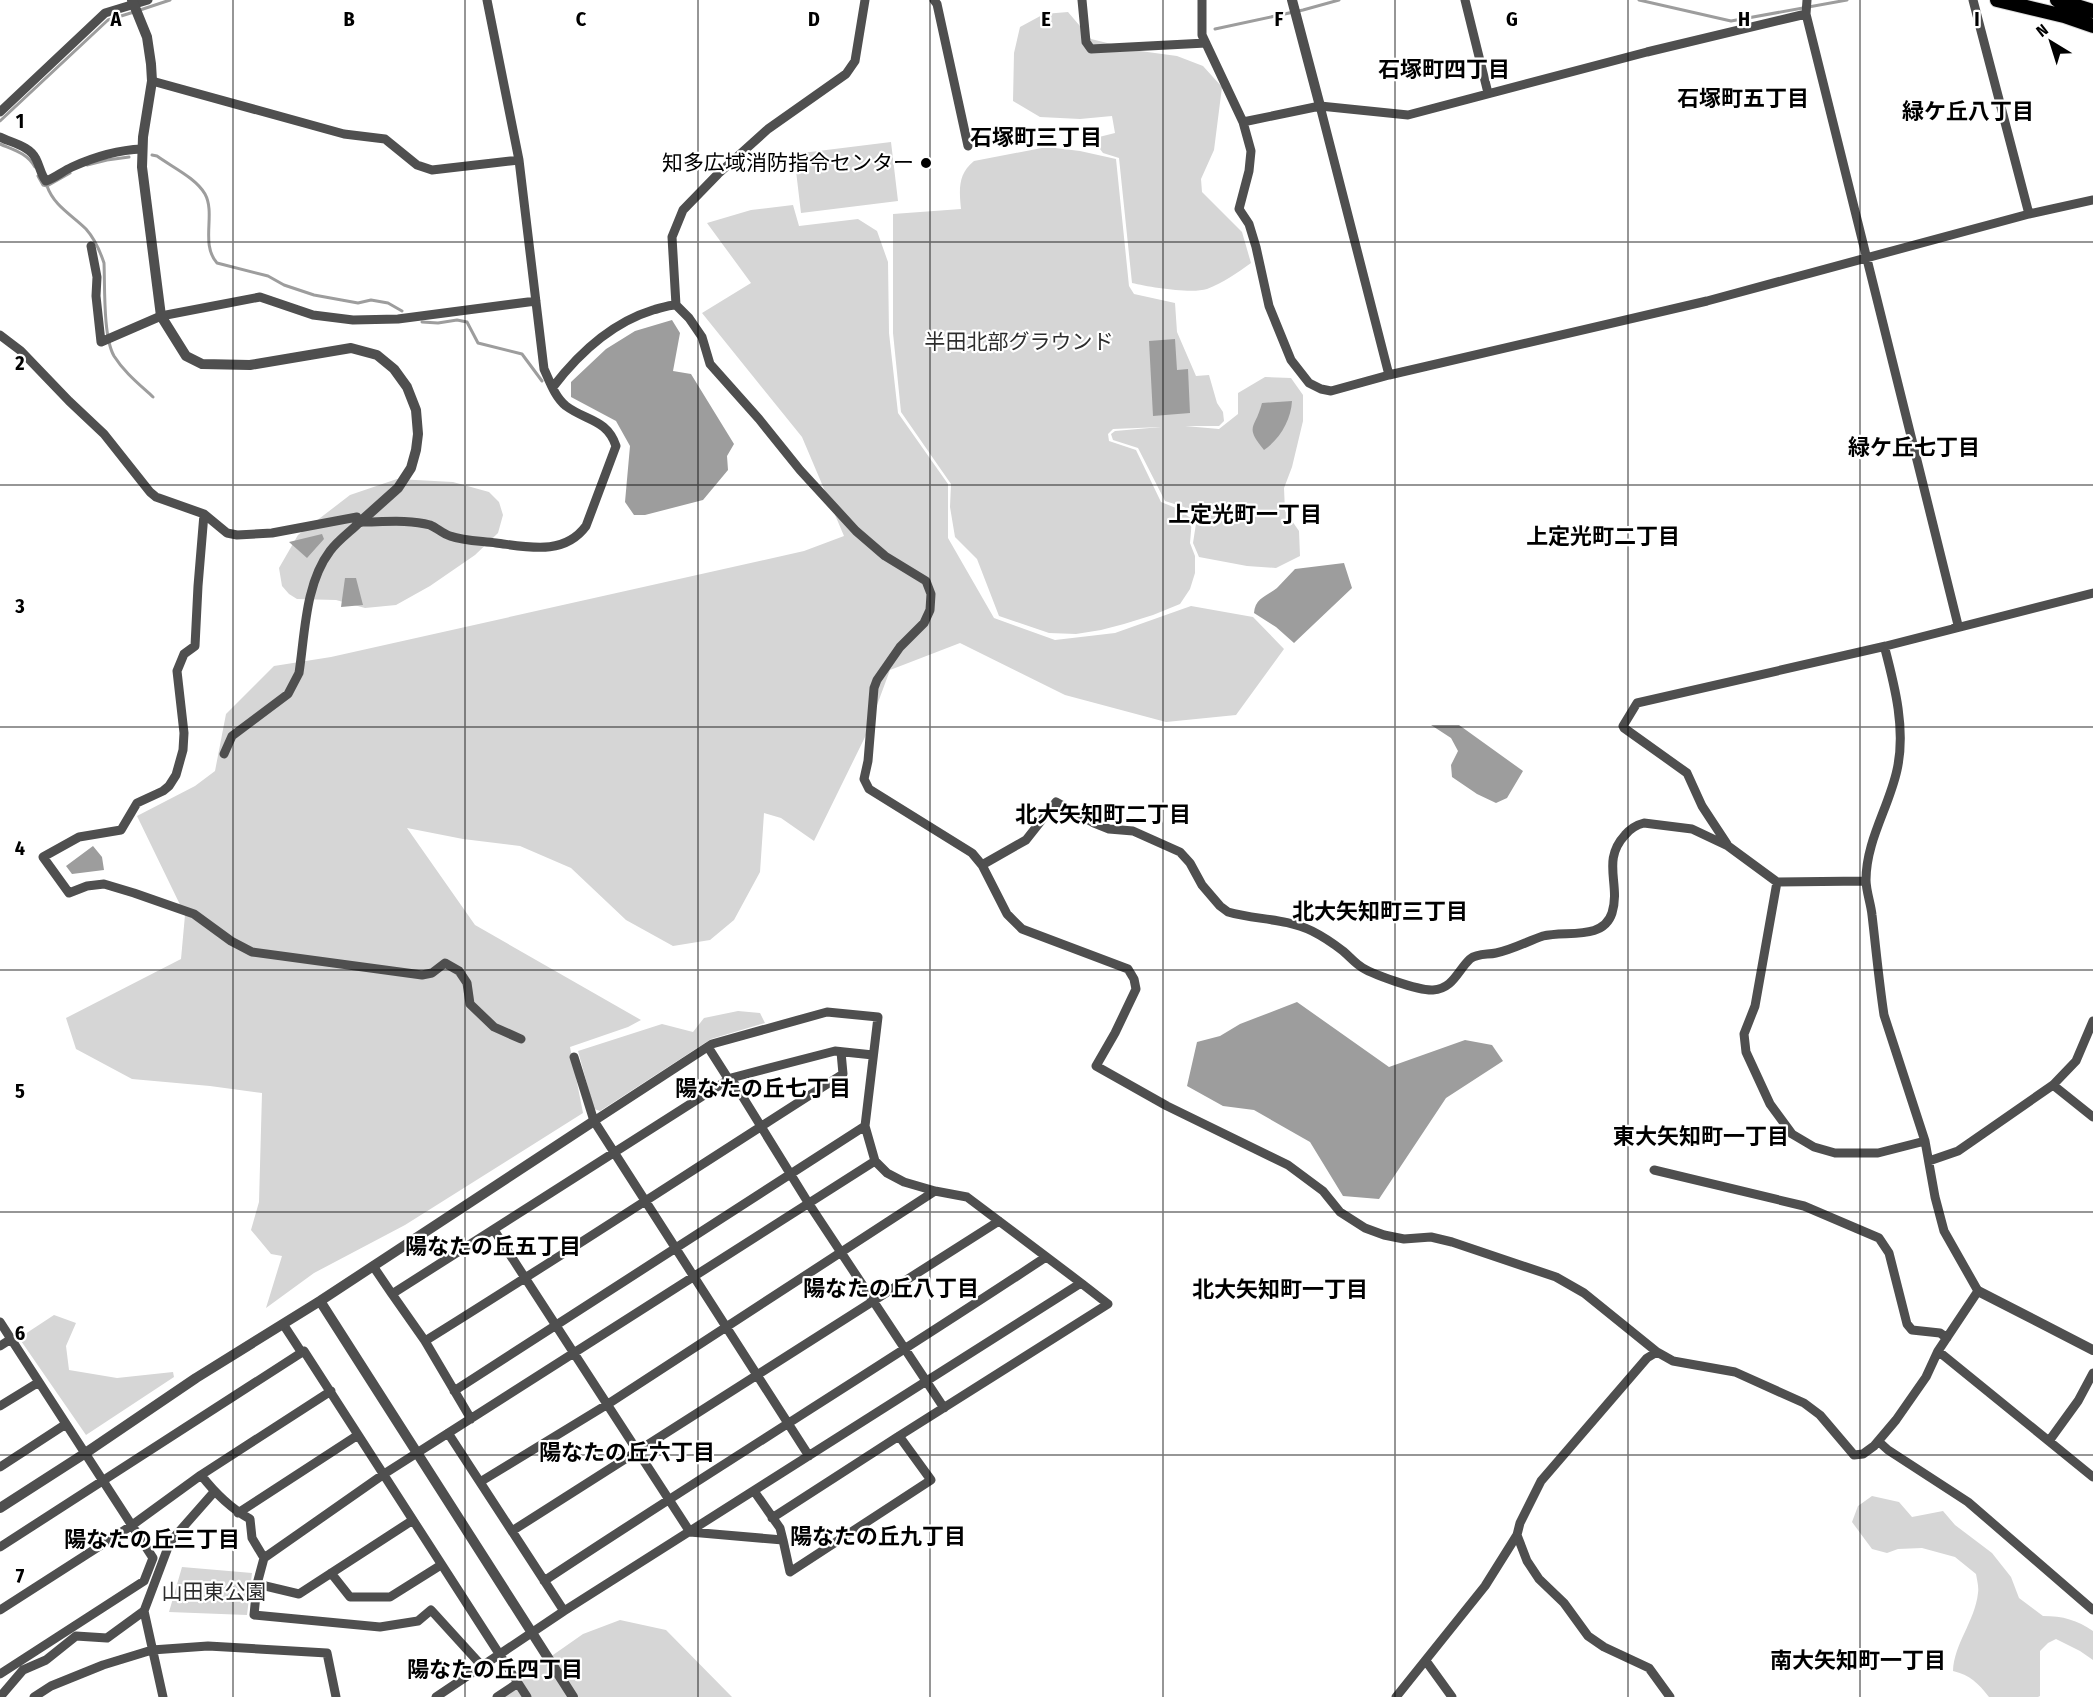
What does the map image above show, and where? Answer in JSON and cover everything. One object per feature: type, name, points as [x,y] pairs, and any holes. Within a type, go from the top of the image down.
[{"type":"main road","points":[[1997,0],[2064,16],[2093,26]]},
{"type":"main road","points":[[2057,0],[2093,11]]},
{"type":"street","points":[[0,112],[105,13],[135,8],[148,0]]},
{"type":"street","points":[[360,522],[404,522],[430,525],[450,536],[525,548],[541,549],[569,542],[586,526],[616,446],[612,434],[604,426],[567,407],[559,399],[544,369],[519,160],[487,0]]},
{"type":"street","points":[[865,0],[855,61],[846,74],[768,129],[718,174],[683,210],[672,237],[676,305],[689,318],[702,337],[710,364],[800,470],[856,531],[885,556],[926,581],[931,594],[930,610],[924,623],[900,648],[877,680],[874,688],[868,761],[864,779],[869,789],[938,834],[964,848],[982,865],[1008,914],[1022,929],[1128,969],[1134,979],[1136,989],[1116,1033],[1096,1066],[1167,1106],[1288,1165],[1323,1191],[1340,1212],[1365,1228],[1404,1239],[1431,1237],[1452,1242],[1556,1277],[1593,1299],[1657,1352],[1681,1364],[1718,1369],[1745,1376],[1804,1403],[1820,1415],[1854,1455],[1863,1454],[1878,1441],[1905,1409],[1926,1377],[1938,1351],[1978,1291]]},
{"type":"street","points":[[934,0],[937,4],[968,146]]},
{"type":"street","points":[[1082,0],[1086,42],[1091,49],[1206,43]]},
{"type":"street","points":[[1202,0],[1202,35],[1243,122],[1251,151],[1249,171],[1239,209],[1249,224],[1269,306],[1291,360],[1309,383],[1321,389],[1331,391],[1389,375],[1696,304],[2029,214],[2093,200]]},
{"type":"street","points":[[1292,0],[1389,375]]},
{"type":"street","points":[[1465,0],[1488,93]]},
{"type":"street","points":[[1806,0],[1806,14],[1958,625],[1954,628]]},
{"type":"street","points":[[1973,0],[2029,214]]},
{"type":"street","points":[[135,8],[147,37],[152,81],[142,149],[143,182],[160,316],[186,356],[202,364],[250,365],[351,348],[377,355],[394,369],[407,387],[417,410],[418,434],[411,468],[398,488],[330,551],[319,571],[313,590],[299,673],[295,684],[288,694],[232,736],[224,754]]},
{"type":"street","points":[[1243,122],[1320,106],[1408,115],[1806,14]]},
{"type":"street","points":[[152,81],[344,134],[385,139],[417,165],[432,170],[519,160]]},
{"type":"street","points":[[0,137],[28,149],[33,154],[46,181],[103,155],[142,149]]},
{"type":"street","points":[[91,246],[97,277],[96,296],[101,342],[160,316],[260,297],[313,315],[353,320],[398,319],[536,301]]},
{"type":"street","points":[[553,387],[567,368],[618,325],[640,314],[676,305]]},
{"type":"street","points":[[0,335],[21,351],[104,434],[156,497],[204,514],[227,533],[237,535],[273,533],[357,517],[360,522]]},
{"type":"street","points":[[204,514],[195,646],[184,654],[177,671],[184,733],[183,750],[172,782],[163,791],[137,803],[121,830],[79,837],[43,857],[69,892],[87,886],[104,884],[134,893],[194,914],[231,941],[252,952],[422,975],[432,973],[445,963],[459,971],[467,983],[470,1004],[494,1027],[521,1039]]},
{"type":"street","points":[[1728,846],[1702,807],[1687,773],[1624,728],[1623,726],[1637,703],[1886,646],[2093,593]]},
{"type":"street","points":[[1886,646],[1897,698],[1899,721],[1897,770],[1869,856],[1866,881],[1872,912],[1884,1015],[1925,1141],[1944,1231],[1978,1291],[2093,1350]]},
{"type":"street","points":[[982,865],[1026,840],[1056,801],[1094,823],[1109,829],[1133,831],[1180,852],[1202,885],[1228,912],[1291,923],[1342,950],[1369,972],[1422,989],[1434,990],[1449,985],[1469,960],[1477,955],[1498,953],[1543,936],[1591,932],[1608,921],[1614,900],[1613,851],[1618,842],[1638,825],[1692,829],[1728,846],[1777,882],[1866,881]]},
{"type":"street","points":[[1777,882],[1755,1006],[1744,1034],[1746,1052],[1770,1104],[1792,1134],[1814,1147],[1835,1152],[1878,1154],[1925,1141]]},
{"type":"street","points":[[0,1508],[196,1378],[320,1301],[712,1044],[827,1012],[878,1017],[865,1126],[875,1161],[887,1173],[904,1182],[967,1197],[1108,1304],[772,1518]]},
{"type":"street","points":[[1929,1161],[1958,1151],[2053,1085],[2076,1061],[2093,1021]]},
{"type":"street","points":[[708,1047],[904,1351],[944,1408]]},
{"type":"street","points":[[392,1294],[730,1079],[836,1051],[873,1056]]},
{"type":"street","points":[[425,1341],[843,1074],[841,1052]]},
{"type":"street","points":[[574,1057],[594,1121],[612,1153],[645,1200],[809,1456]]},
{"type":"street","points":[[2053,1085],[2093,1117]]},
{"type":"street","points":[[454,1391],[865,1126]]},
{"type":"street","points":[[482,1666],[431,1610],[418,1621],[380,1627],[254,1615],[256,1584],[264,1558],[384,1474],[875,1161]]},
{"type":"street","points":[[1654,1170],[1804,1206],[1879,1238],[1886,1246],[1891,1258],[1907,1324],[1912,1330],[1940,1333],[1947,1338]]},
{"type":"street","points":[[480,1482],[608,1404],[935,1191]]},
{"type":"street","points":[[512,1531],[999,1221]]},
{"type":"street","points":[[494,1230],[690,1532]]},
{"type":"street","points":[[544,1581],[668,1499],[904,1351],[1046,1257]]},
{"type":"street","points":[[373,1266],[425,1341],[471,1419]]},
{"type":"street","points":[[436,1697],[564,1611],[1081,1283]]},
{"type":"street","points":[[320,1301],[573,1697]]},
{"type":"street","points":[[0,1322],[153,1558],[144,1581],[1,1670]]},
{"type":"street","points":[[284,1324],[302,1353]]},
{"type":"street","points":[[0,1346],[11,1339]]},
{"type":"street","points":[[0,1547],[304,1351],[527,1697]]},
{"type":"street","points":[[1938,1351],[2093,1477]]},
{"type":"street","points":[[1396,1697],[1485,1586],[1517,1535],[1520,1522],[1531,1500],[1552,1467],[1647,1358],[1657,1352]]},
{"type":"street","points":[[2049,1441],[2078,1401],[2093,1373]]},
{"type":"street","points":[[0,1406],[39,1382]]},
{"type":"street","points":[[0,1610],[131,1526],[201,1475],[331,1391]]},
{"type":"street","points":[[0,1467],[66,1424]]},
{"type":"street","points":[[448,1433],[564,1611]]},
{"type":"street","points":[[238,1513],[358,1435]]},
{"type":"street","points":[[754,1491],[780,1528],[790,1572],[931,1480],[898,1436]]},
{"type":"street","points":[[1878,1441],[1888,1450],[1968,1502],[2093,1610]]},
{"type":"street","points":[[201,1475],[214,1492],[238,1513],[250,1519],[252,1538],[264,1558]]},
{"type":"street","points":[[0,1697],[23,1670],[46,1660],[76,1636],[107,1638],[144,1611],[170,1542],[214,1492]]},
{"type":"street","points":[[256,1584],[299,1594],[413,1520]]},
{"type":"street","points":[[690,1532],[783,1540]]},
{"type":"street","points":[[1517,1535],[1527,1561],[1539,1579],[1564,1603],[1588,1636],[1614,1652],[1649,1668],[1670,1697]]},
{"type":"street","points":[[331,1573],[350,1597],[390,1597],[441,1565]]},
{"type":"street","points":[[144,1611],[163,1697]]},
{"type":"street","points":[[34,1697],[51,1686],[103,1665],[153,1650],[208,1646],[327,1653],[336,1697]]},
{"type":"street","points":[[1426,1661],[1452,1697]]},
{"type":"street","points":[[497,1697],[518,1683]]},
{"type":"green space","points":[[1068,12],[1091,39],[1140,51],[1177,56],[1203,66],[1222,87],[1214,150],[1201,179],[1202,192],[1242,232],[1251,263],[1224,281],[1207,289],[1191,291],[1132,283],[1119,158],[1103,153],[1097,145],[1099,137],[1115,133],[1112,116],[1080,119],[1040,117],[1013,101],[1014,53],[1020,27],[1044,14]]},
{"type":"green space","points":[[891,142],[898,201],[801,213],[794,154]]},
{"type":"green space","name":"半田北部グラウンド","points":[[1047,147],[1116,159],[1129,286],[1134,294],[1175,303],[1177,332],[1196,376],[1209,375],[1217,403],[1223,412],[1224,421],[1219,426],[1185,426],[1219,429],[1238,414],[1238,393],[1265,377],[1291,378],[1303,395],[1303,421],[1292,467],[1284,488],[1285,511],[1299,531],[1300,556],[1276,568],[1247,566],[1199,557],[1193,543],[1197,517],[1184,507],[1165,501],[1138,448],[1113,440],[1111,434],[1115,431],[1161,427],[1113,429],[1108,434],[1109,441],[1136,450],[1161,502],[1176,508],[1192,519],[1190,543],[1195,556],[1195,573],[1190,589],[1180,604],[1124,624],[1076,634],[1049,633],[999,616],[977,559],[955,537],[950,507],[951,484],[901,412],[893,333],[893,214],[961,209],[962,177],[974,161]]},
{"type":"green space","points":[[793,205],[799,226],[858,219],[877,231],[888,262],[889,333],[898,413],[948,484],[948,538],[994,618],[1055,640],[1115,633],[1191,606],[1253,617],[1284,649],[1236,715],[1166,722],[1065,695],[960,643],[890,670],[866,735],[814,841],[781,818],[764,813],[760,872],[734,920],[710,940],[673,946],[626,920],[571,868],[520,846],[463,839],[407,828],[475,925],[641,1020],[628,1027],[570,1047],[583,1113],[405,1225],[314,1273],[266,1308],[282,1256],[271,1254],[251,1230],[259,1202],[262,1093],[132,1079],[76,1049],[66,1018],[181,959],[185,915],[137,816],[195,786],[215,771],[226,714],[274,666],[331,657],[804,551],[844,536],[802,437],[702,313],[751,283],[707,223],[751,210]]},
{"type":"green space","points":[[397,479],[453,482],[489,492],[499,502],[503,515],[498,533],[475,555],[430,586],[396,605],[365,608],[336,600],[297,599],[289,594],[282,586],[279,568],[298,535],[350,495]]},
{"type":"green space","points":[[738,1011],[760,1013],[765,1023],[711,1039],[600,1111],[594,1109],[578,1051],[662,1024],[693,1032],[704,1018]]},
{"type":"green space","points":[[54,1315],[76,1323],[66,1346],[69,1370],[117,1378],[173,1372],[174,1377],[86,1435],[19,1338]]},
{"type":"green space","points":[[1872,1496],[1899,1502],[1912,1517],[1943,1511],[1955,1525],[1992,1553],[2011,1577],[2019,1598],[2043,1616],[2070,1619],[2093,1631],[2093,1660],[2056,1639],[2048,1643],[2040,1651],[2040,1696],[2038,1697],[1989,1697],[1973,1680],[1953,1671],[1957,1651],[1976,1603],[1978,1588],[1976,1574],[1955,1557],[1922,1548],[1898,1549],[1887,1553],[1872,1549],[1852,1522],[1858,1506]]},
{"type":"green space","name":"山田東公園","points":[[182,1567],[252,1573],[247,1615],[169,1612]]},
{"type":"green space","points":[[620,1620],[666,1630],[732,1697],[493,1697],[583,1634]]},
{"type":"shaded area","points":[[672,320],[680,333],[673,371],[691,374],[734,444],[727,456],[728,470],[703,500],[645,515],[634,515],[625,502],[630,446],[616,421],[571,397],[571,382],[606,349],[635,331]]},
{"type":"shaded area","points":[[1175,339],[1177,370],[1188,369],[1190,413],[1153,416],[1149,341]]},
{"type":"shaded area","points":[[1292,401],[1284,428],[1264,450],[1253,431],[1262,403]]},
{"type":"shaded area","points":[[322,534],[324,539],[307,558],[289,542]]},
{"type":"shaded area","points":[[1344,563],[1352,588],[1294,643],[1276,627],[1254,613],[1259,601],[1277,588],[1295,569]]},
{"type":"shaded area","points":[[345,578],[356,578],[363,605],[341,607]]},
{"type":"shaded area","points":[[1431,725],[1459,725],[1523,771],[1507,798],[1496,803],[1477,794],[1452,777],[1451,765],[1458,751],[1451,738]]},
{"type":"shaded area","points":[[93,846],[102,857],[104,870],[72,874],[66,866]]},
{"type":"shaded area","points":[[1297,1002],[1389,1067],[1465,1040],[1492,1045],[1503,1061],[1446,1098],[1379,1199],[1343,1196],[1310,1142],[1254,1110],[1223,1106],[1187,1086],[1197,1042],[1220,1036],[1240,1024]]},
{"type":"waterway","points":[[140,10],[170,0]]},
{"type":"waterway","points":[[1215,29],[1339,0]]},
{"type":"waterway","points":[[1639,0],[1731,21],[1847,0]]},
{"type":"waterway","points":[[0,121],[108,20],[134,12]]},
{"type":"waterway","points":[[0,144],[24,155],[35,167]]},
{"type":"waterway","points":[[152,155],[190,178],[205,194],[209,211],[210,247],[217,263],[268,276],[284,285],[314,295],[358,303],[371,300],[388,303],[402,311]]},
{"type":"waterway","points":[[87,165],[129,157]]},
{"type":"waterway","points":[[38,176],[43,185],[47,186],[70,173]]},
{"type":"waterway","points":[[47,186],[54,199],[86,229],[97,245],[104,263],[105,311],[110,347],[122,367],[153,397]]},
{"type":"waterway","points":[[422,322],[438,323],[457,320],[467,322],[478,343],[522,354],[542,381]]},
{"type":"place","name":"知多広域消防指令センター","points":[[926,163]]},
{"type":"district","name":"石塚町四丁目","points":[[1444,69]]},
{"type":"district","name":"石塚町五丁目","points":[[1743,98]]},
{"type":"district","name":"緑ケ丘八丁目","points":[[1968,111]]},
{"type":"district","name":"石塚町三丁目","points":[[1036,137]]},
{"type":"district","name":"緑ケ丘七丁目","points":[[1914,447]]},
{"type":"district","name":"上定光町一丁目","points":[[1245,514]]},
{"type":"district","name":"上定光町二丁目","points":[[1603,536]]},
{"type":"district","name":"北大矢知町二丁目","points":[[1103,814]]},
{"type":"district","name":"北大矢知町三丁目","points":[[1380,911]]},
{"type":"district","name":"陽なたの丘七丁目","points":[[763,1088]]},
{"type":"district","name":"東大矢知町一丁目","points":[[1701,1136]]},
{"type":"district","name":"陽なたの丘五丁目","points":[[493,1246]]},
{"type":"district","name":"陽なたの丘八丁目","points":[[891,1288]]},
{"type":"district","name":"北大矢知町一丁目","points":[[1280,1289]]},
{"type":"district","name":"陽なたの丘六丁目","points":[[627,1452]]},
{"type":"district","name":"陽なたの丘九丁目","points":[[878,1536]]},
{"type":"district","name":"陽なたの丘三丁目","points":[[152,1539]]},
{"type":"district","name":"南大矢知町一丁目","points":[[1858,1660]]},
{"type":"district","name":"陽なたの丘四丁目","points":[[495,1669]]}]
